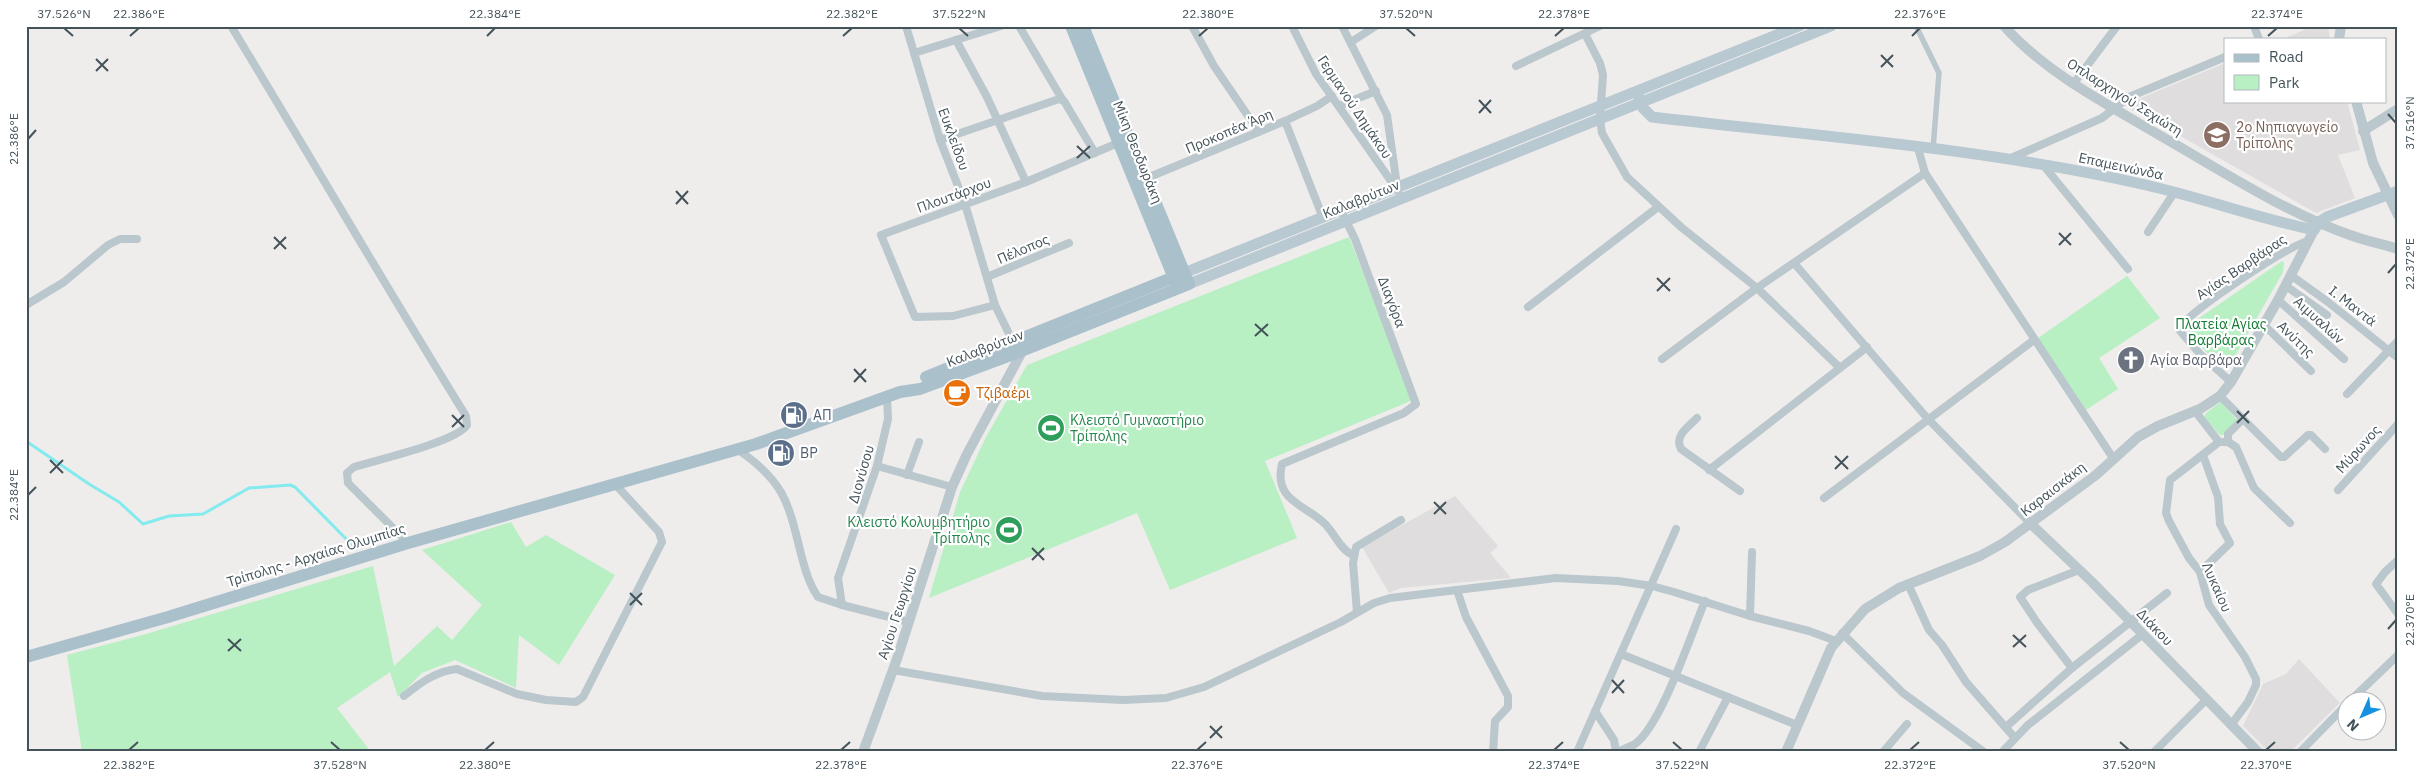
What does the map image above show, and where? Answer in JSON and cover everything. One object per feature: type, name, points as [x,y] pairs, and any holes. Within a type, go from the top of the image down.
[{"type":"main road","name":"Μίκη Θεοδωράκη","points":[[1071,26],[1118,143],[1139,181]]},
{"type":"main road","name":"Μίκη Θεοδωράκη","points":[[1083,26],[1139,181],[1181,281]]},
{"type":"main road","name":"Καλαβρύτων","points":[[1181,281],[1323,218],[1344,216],[1402,200],[1600,118],[1639,98],[1799,26]]},
{"type":"main road","name":"Καλαβρύτων","points":[[614,484],[737,449],[887,396],[920,388],[1020,344],[1344,216],[1397,188],[1601,106],[1639,98],[1831,26]]},
{"type":"main road","name":"Επαμεινώνδα","points":[[1639,98],[1652,117],[1933,149],[2044,166],[2147,185],[2316,226]]},
{"type":"main road","points":[[2316,226],[2393,193]]},
{"type":"main road","name":"Τρίπολης - Αρχαίας Ολυμπίας","points":[[26,657],[408,543],[614,484]]},
{"type":"street","points":[[231,26],[344,213],[392,298],[466,416],[467,426],[461,432],[428,446],[354,467],[347,473],[348,483],[408,543]]},
{"type":"street","name":"Ευκλείδου","points":[[906,26],[940,140],[965,204],[995,305],[1020,344]]},
{"type":"street","points":[[914,53],[1001,26]]},
{"type":"street","points":[[1019,26],[1095,153]]},
{"type":"street","points":[[1192,26],[1214,66],[1259,132]]},
{"type":"street","name":"Γερμανού Δημάκου","points":[[1292,26],[1313,69],[1376,163],[1397,188],[1402,200]]},
{"type":"street","points":[[1342,26],[1376,91],[1390,124],[1392,164],[1397,188]]},
{"type":"street","points":[[1351,42],[1376,26]]},
{"type":"street","points":[[1516,66],[1600,26]]},
{"type":"street","points":[[1916,26],[1939,74],[1933,149]]},
{"type":"street","name":"Οπλαρχηγού Σεχιώτη","points":[[2004,26],[2020,43],[2074,83],[2114,109],[2316,226],[2398,249]]},
{"type":"street","points":[[2074,83],[2117,26]]},
{"type":"street","points":[[2254,26],[2259,38]]},
{"type":"street","points":[[1585,34],[1600,63],[1603,85],[1600,118],[1602,133],[1621,169],[1658,207],[1757,288],[1840,368]]},
{"type":"street","points":[[956,40],[1026,182]]},
{"type":"street","points":[[2007,160],[2102,118],[2128,97],[2224,57]]},
{"type":"street","points":[[1339,106],[1376,91]]},
{"type":"street","name":"Προκοπέα Άρη","points":[[1139,181],[1285,121],[1332,96]]},
{"type":"street","points":[[940,140],[1056,99],[1062,99]]},
{"type":"street","points":[[2356,102],[2373,163],[2393,193],[2398,215]]},
{"type":"street","points":[[2363,131],[2398,108]]},
{"type":"street","points":[[1285,121],[1323,218]]},
{"type":"street","name":"Πλουτάρχου","points":[[995,305],[953,316],[915,317],[881,235],[1026,182],[1118,143]]},
{"type":"street","points":[[1918,148],[1924,173],[2114,458]]},
{"type":"street","points":[[2044,166],[2128,269]]},
{"type":"street","points":[[1662,359],[1757,288],[1924,173]]},
{"type":"street","points":[[2148,232],[2174,193]]},
{"type":"street","points":[[1528,306],[1658,207]]},
{"type":"street","name":"Διαγόρα","points":[[1344,216],[1416,404],[1404,413],[1282,464],[1281,479],[1294,504],[1319,518],[1345,550],[1353,555]]},
{"type":"street","name":"Καραισκάκη","points":[[1786,752],[1826,656],[1839,637],[1872,604],[1908,584],[1980,556],[2031,524],[2096,475],[2144,433],[2195,411],[2220,396],[2232,382],[2292,276],[2316,226]]},
{"type":"street","points":[[26,305],[64,282],[108,245],[120,239],[137,238]]},
{"type":"street","name":"Αγίας Βαρβάρας","points":[[2232,382],[2188,342],[2180,331],[2181,326],[2201,309],[2287,248],[2308,241]]},
{"type":"street","name":"Πέλοπος","points":[[987,278],[1069,243]]},
{"type":"street","points":[[1794,263],[1928,419],[2031,524]]},
{"type":"street","name":"Ι. Μαντά","points":[[2292,276],[2398,358]]},
{"type":"street","points":[[2286,286],[2327,315]]},
{"type":"street","name":"Αιμυαλών","points":[[2278,300],[2344,360]]},
{"type":"street","name":"Ανύτης","points":[[2264,325],[2311,371]]},
{"type":"street","points":[[1824,498],[2034,340]]},
{"type":"street","points":[[2347,394],[2398,341]]},
{"type":"street","name":"Αγίου Γεωργίου","points":[[863,752],[893,670],[952,487],[1020,344]]},
{"type":"street","points":[[1709,470],[1867,347]]},
{"type":"street","name":"Διονύσου","points":[[842,605],[838,578],[847,557],[877,466],[888,419],[887,396]]},
{"type":"street","points":[[2220,396],[2281,457],[2284,457],[2308,435],[2312,435],[2326,450]]},
{"type":"street","points":[[2195,411],[2223,442],[2236,447],[2254,488],[2290,523]]},
{"type":"street","points":[[1696,418],[1681,434],[1679,444],[1684,453],[1740,491]]},
{"type":"street","name":"Λυκαίου","points":[[2231,725],[2248,702],[2256,685],[2256,679],[2245,657],[2209,605],[2200,572],[2189,558],[2166,513],[2170,480],[2223,442],[2243,419]]},
{"type":"street","name":"Μύρωνος","points":[[2338,490],[2398,424]]},
{"type":"street","points":[[907,475],[919,442]]},
{"type":"street","points":[[737,449],[764,469],[782,490],[814,591],[823,600],[909,622]]},
{"type":"street","points":[[2200,572],[2230,543],[2220,524],[2218,497],[2203,455]]},
{"type":"street","points":[[877,466],[952,487]]},
{"type":"street","points":[[404,696],[425,679],[448,670],[457,669],[517,694],[546,700],[576,702],[583,697],[662,542],[659,532],[614,484]]},
{"type":"street","points":[[1357,612],[1353,555],[1360,543],[1401,520]]},
{"type":"street","name":"Διάκου","points":[[2031,524],[2143,634],[2258,752]]},
{"type":"street","points":[[1577,752],[1676,530]]},
{"type":"street","points":[[1750,616],[1752,552]]},
{"type":"street","points":[[2398,560],[2376,584],[2398,614]]},
{"type":"street","points":[[2072,668],[2020,597],[2030,590],[2079,570]]},
{"type":"street","points":[[893,670],[1042,696],[1083,699],[1152,700],[1204,687],[1357,612],[1390,598],[1556,578],[1618,581],[1652,586],[1750,616],[1839,637],[1902,693],[1984,752]]},
{"type":"street","points":[[1908,584],[1929,630],[1942,645],[1966,682],[2014,737]]},
{"type":"street","points":[[1457,590],[1466,618],[1503,684],[1509,700],[1508,707],[1495,721],[1493,752]]},
{"type":"street","points":[[2006,727],[2072,668],[2167,593]]},
{"type":"street","points":[[1595,711],[1611,735],[1617,752],[1635,744],[1650,727],[1675,676],[1705,601]]},
{"type":"street","points":[[2002,752],[2014,737],[2143,634]]},
{"type":"street","points":[[1621,654],[1797,724]]},
{"type":"street","points":[[2361,690],[2398,655]]},
{"type":"street","points":[[1699,752],[1728,697]]},
{"type":"street","points":[[2154,752],[2206,700]]},
{"type":"street","points":[[2300,752],[2336,715]]},
{"type":"street","points":[[1883,752],[1908,724]]},
{"type":"shaded area","points":[[2313,26],[2328,26],[2330,38],[2285,38]]},
{"type":"shaded area","points":[[2224,63],[2224,102],[2347,102],[2360,150],[2338,155],[2355,198],[2316,213],[2145,116],[2143,108],[2134,111],[2124,105]]},
{"type":"shaded area","points":[[1455,496],[1498,546],[1490,553],[1511,578],[1401,588],[1389,593],[1362,547]]},
{"type":"shaded area","points":[[2299,659],[2336,699],[2336,707],[2290,752],[2269,752],[2243,726],[2263,684],[2286,674]]},
{"type":"green space","points":[[1349,237],[1413,400],[1265,461],[1297,538],[1170,590],[1137,513],[929,598],[960,492],[986,437],[1027,365]]},
{"type":"green space","name":"Πλατεία Αγίας Βαρβάρας","points":[[2282,261],[2284,263],[2283,272],[2234,358],[2228,366],[2224,367],[2206,352],[2189,331],[2189,325]]},
{"type":"green space","points":[[2127,276],[2160,318],[2099,358],[2118,389],[2086,410],[2038,338]]},
{"type":"green space","points":[[2221,402],[2237,420],[2223,435],[2220,435],[2204,417],[2206,413]]},
{"type":"green space","points":[[511,522],[526,547],[546,535],[615,575],[559,665],[519,635],[516,688],[455,660],[422,673],[398,697],[390,672],[337,708],[371,752],[82,752],[67,655],[146,634],[373,566],[394,666],[437,626],[452,640],[482,605],[422,550]]},
{"type":"waterway","points":[[26,441],[119,502],[143,524],[169,516],[203,514],[249,488],[290,485],[295,487],[356,549]]},
{"type":"place","name":"2ο Νηπιαγωγείο Τρίπολης","points":[[2217,135]]},
{"type":"place","name":"Αγία Βαρβάρα","points":[[2131,360]]},
{"type":"place","name":"Τζιβαέρι","points":[[957,393]]},
{"type":"place","name":"ΑΠ","points":[[794,415]]},
{"type":"place","name":"Κλειστό Γυμναστήριο Τρίπολης","points":[[1051,428]]},
{"type":"place","name":"BP","points":[[781,453]]},
{"type":"place","name":"Κλειστό Κολυμβητήριο Τρίπολης","points":[[1009,530]]}]
